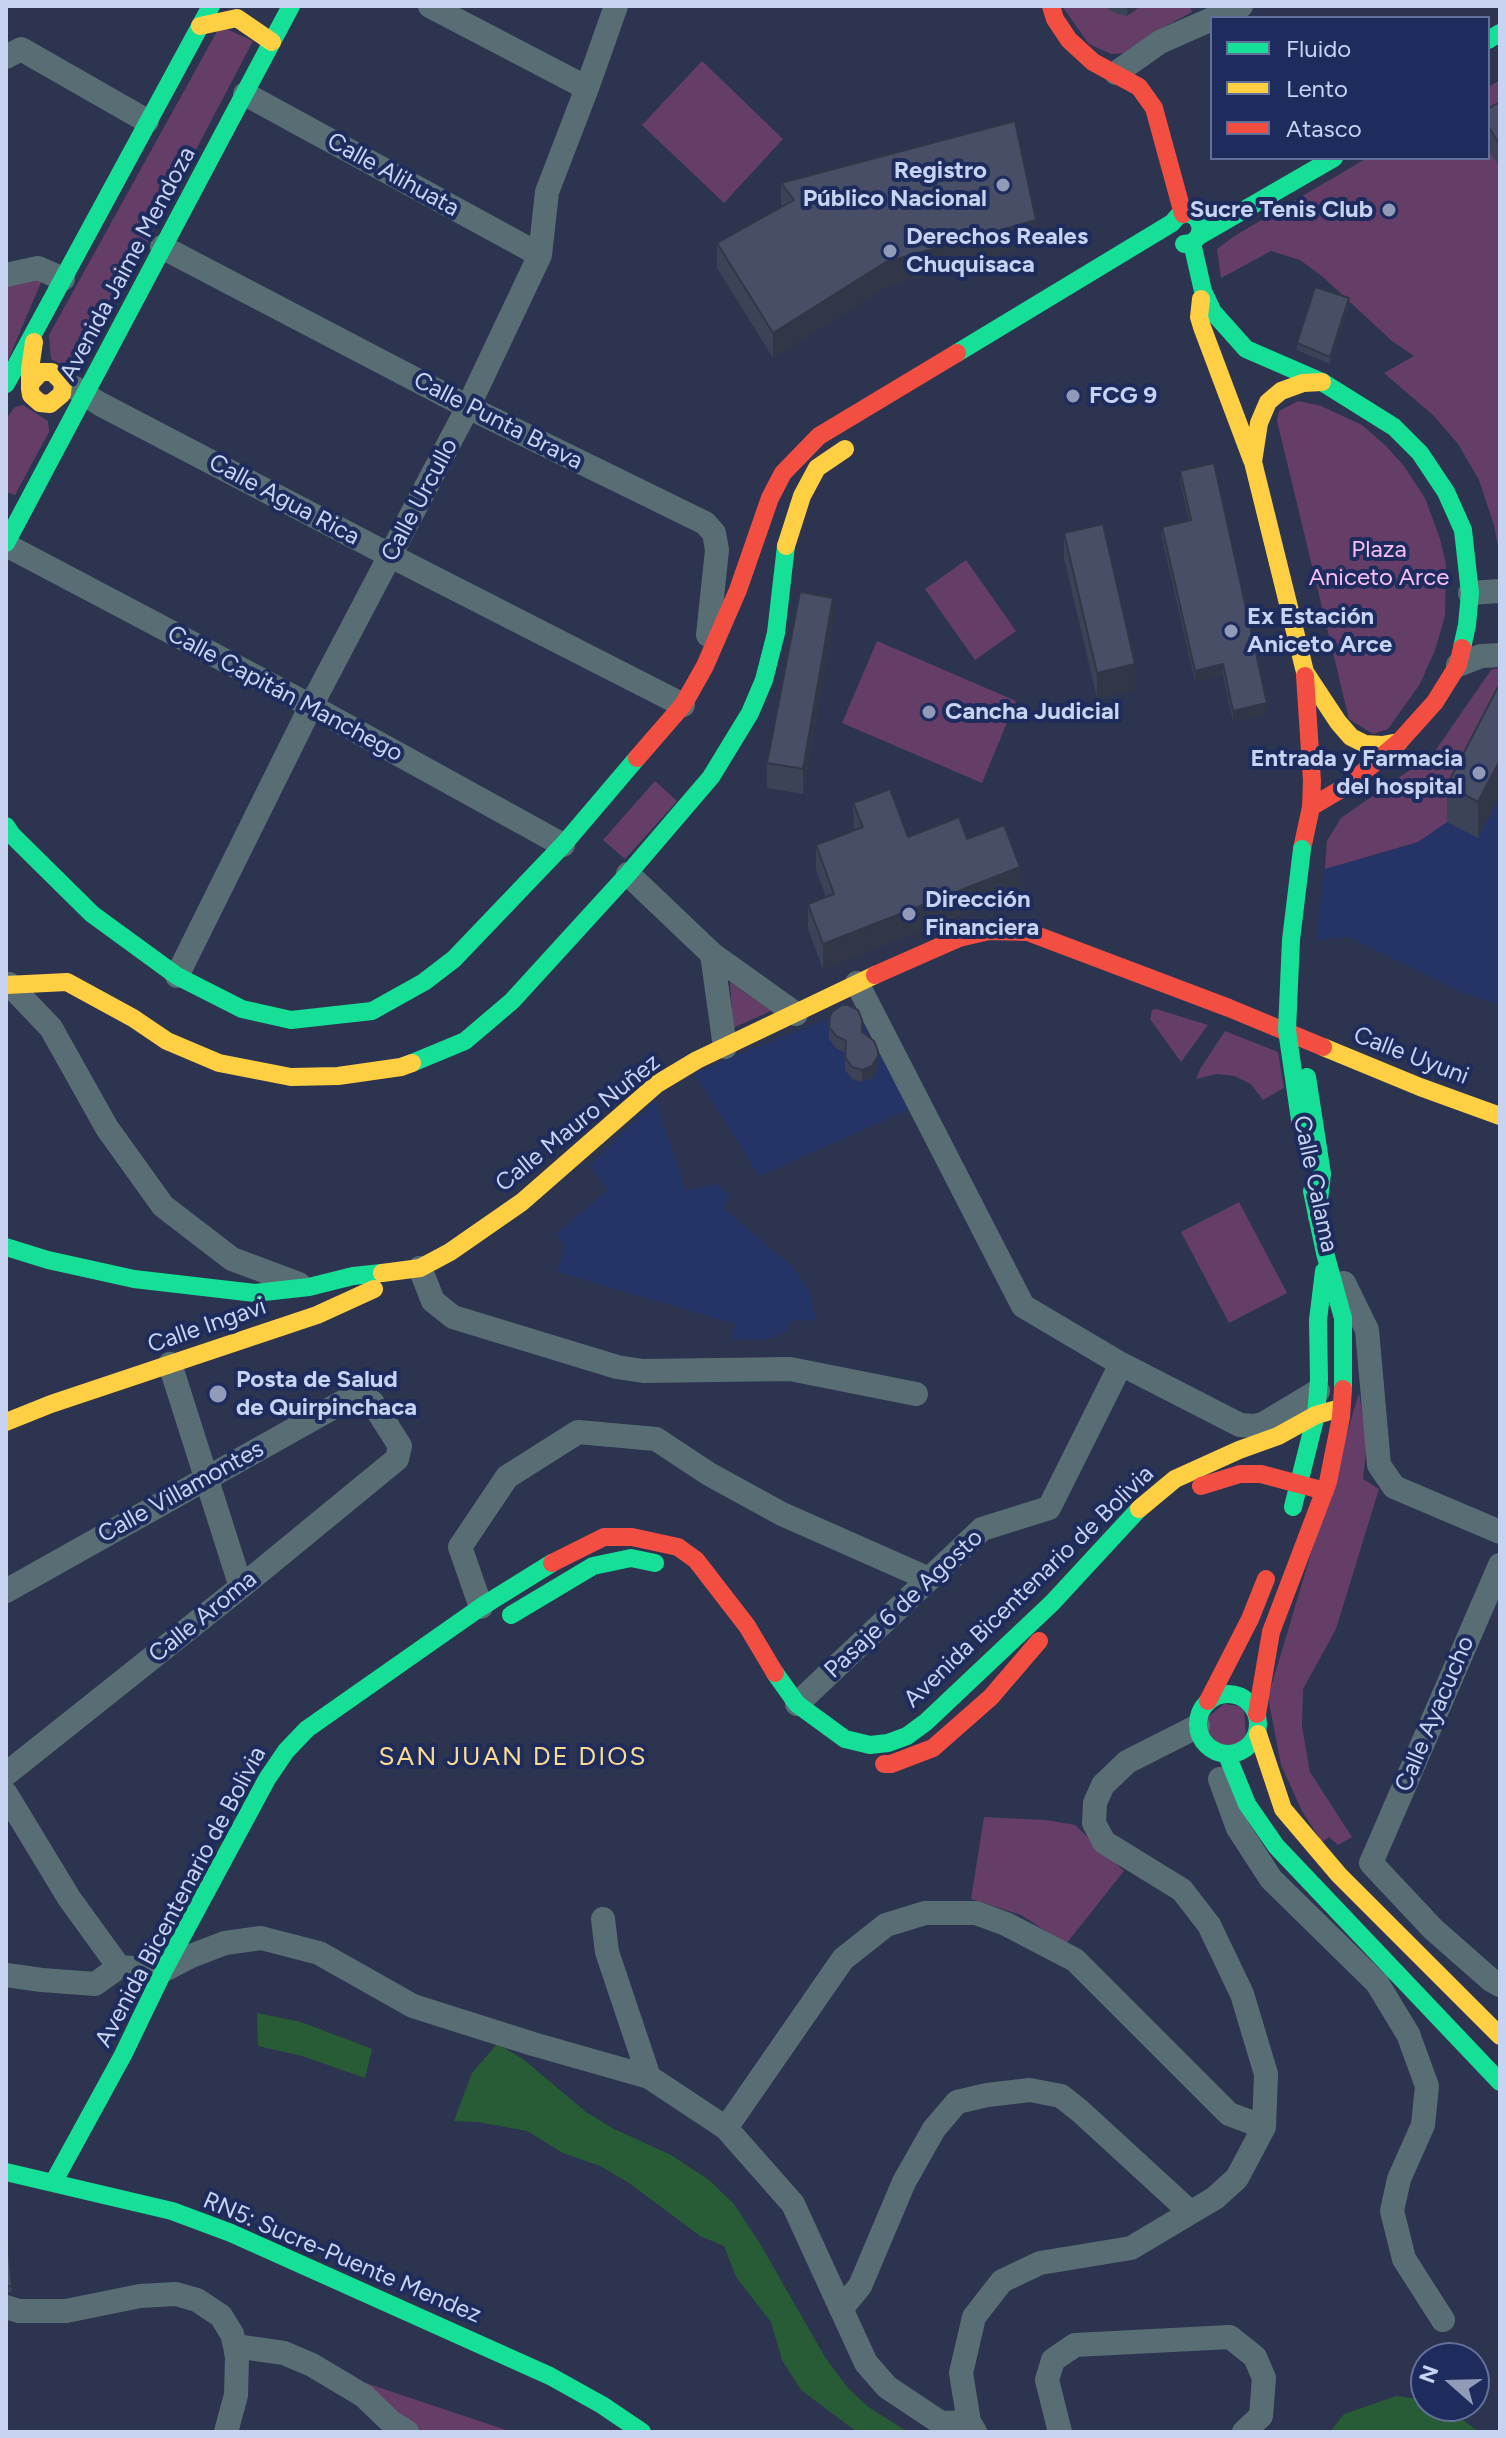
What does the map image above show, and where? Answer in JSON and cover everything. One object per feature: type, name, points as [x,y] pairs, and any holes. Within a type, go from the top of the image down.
[{"type":"main road","name":"Avenida Jaime Mendoza","points":[[6,544],[65,433],[51,390],[37,327],[211,6]]},
{"type":"main road","name":"Avenida Jaime Mendoza","points":[[51,390],[162,247],[291,6]]},
{"type":"main road","points":[[1051,6],[1055,19],[1069,40],[1093,62],[1139,87],[1154,108],[1188,215],[1200,222],[1201,232],[1188,244]]},
{"type":"main road","points":[[200,26],[237,18],[272,42]]},
{"type":"main road","points":[[1188,244],[1331,160]]},
{"type":"main road","points":[[1188,215],[1174,238],[1188,244],[1213,312],[1246,349],[1322,382],[1394,427],[1420,453],[1446,492],[1463,530],[1470,593],[1458,665],[1435,702],[1399,742],[1348,785],[1311,807]]},
{"type":"main road","points":[[6,826],[92,914],[177,976],[242,1009],[291,1020],[372,1011],[424,982],[454,959],[563,845],[683,705],[705,666],[738,625],[738,590],[770,498],[783,473],[819,436],[1188,215]]},
{"type":"main road","points":[[1203,291],[1199,317],[1253,462],[1305,672],[1311,807]]},
{"type":"main road","points":[[976,342],[988,341],[995,351]]},
{"type":"main road","points":[[976,342],[971,351],[979,363]]},
{"type":"main road","points":[[1253,462],[1259,423],[1268,402],[1281,391],[1303,383],[1322,382]]},
{"type":"main road","points":[[15,402],[51,390],[56,427],[53,457]]},
{"type":"main road","points":[[819,436],[828,434],[835,438],[838,446],[832,456]]},
{"type":"main road","points":[[7,985],[67,982],[133,1018],[167,1041],[219,1063],[291,1077],[338,1076],[401,1067],[465,1041],[512,1001],[711,777],[750,713],[764,680],[772,652],[787,539],[802,496],[817,468],[859,440]]},
{"type":"main road","points":[[749,562],[761,584],[775,582],[783,573]]},
{"type":"main road","points":[[738,625],[766,638],[772,652]]},
{"type":"main road","points":[[1305,672],[1351,737],[1365,744],[1399,742]]},
{"type":"main road","name":"Calle Calama","points":[[1311,807],[1302,849],[1291,940],[1287,1030],[1325,1253]]},
{"type":"main road","points":[[1306,830],[1316,869],[1302,1003],[1307,1081],[1322,1174],[1317,1217]]},
{"type":"main road","name":"Calle Mauro Nuñez","points":[[6,1247],[48,1260],[134,1279],[255,1293],[420,1268],[450,1252],[522,1202],[657,1084],[697,1060],[857,983],[959,938],[989,931],[1028,932],[1253,1019]]},
{"type":"main road","name":"Calle Uyuni","points":[[1253,1019],[1500,1116]]},
{"type":"main road","points":[[1289,1519],[1317,1403],[1318,1320],[1325,1253]]},
{"type":"main road","points":[[1325,1253],[1343,1318],[1341,1408],[1325,1491],[1271,1632],[1257,1714],[1258,1734],[1283,1809],[1339,1875],[1500,2036]]},
{"type":"main road","name":"Calle Ingavi","points":[[6,1422],[317,1315],[420,1268]]},
{"type":"main road","name":"Avenida Bicentenario de Bolivia","points":[[692,1585],[701,1593],[782,1707],[845,1739],[870,1745],[888,1743],[907,1736],[926,1722],[1052,1603],[1126,1522],[1175,1479],[1278,1436],[1317,1403],[1341,1408]]},
{"type":"main road","name":"Avenida Bicentenario de Bolivia","points":[[1188,1494],[1218,1479],[1240,1474],[1261,1474],[1325,1491]]},
{"type":"main road","name":"Avenida Bicentenario de Bolivia","points":[[488,1616],[559,1558],[604,1537],[632,1537],[678,1547],[696,1560],[747,1626],[782,1707]]},
{"type":"main road","name":"Avenida Bicentenario de Bolivia","points":[[53,2183],[267,1779],[286,1751],[307,1729],[488,1616],[593,1566],[631,1558],[675,1568]]},
{"type":"main road","points":[[1272,1562],[1250,1619],[1199,1717],[1198,1726],[1204,1743],[1223,1754],[1247,1804],[1276,1846],[1500,2082]]},
{"type":"main road","name":"Avenida Bicentenario de Bolivia","points":[[867,1763],[891,1764],[933,1748],[991,1697],[1092,1586]]},
{"type":"main road","points":[[362,1713],[433,1663]]},
{"type":"main road","points":[[1208,1701],[1226,1694],[1236,1695],[1253,1705],[1257,1714]]},
{"type":"main road","points":[[1223,1754],[1246,1750],[1258,1734]]},
{"type":"main road","name":"Avenida Bicentenario de Bolivia","points":[[101,2133],[206,1931]]},
{"type":"main road","name":"RN5: Sucre-Puente Mendez","points":[[6,2172],[53,2183],[76,2180],[231,2233],[550,2376],[642,2432]]},
{"type":"street","points":[[256,6],[272,42]]},
{"type":"street","points":[[430,6],[587,88]]},
{"type":"street","name":"Calle Urcullo","points":[[177,976],[311,706],[468,407],[540,255],[547,192],[616,6]]},
{"type":"street","points":[[1218,16],[1241,6]]},
{"type":"street","points":[[1116,73],[1160,42],[1210,19]]},
{"type":"street","points":[[6,57],[21,49],[147,121]]},
{"type":"street","name":"Calle Alihuata","points":[[245,94],[540,255]]},
{"type":"street","name":"Calle Punta Brava","points":[[162,247],[468,407],[705,523],[714,533],[717,550],[705,666]]},
{"type":"street","points":[[6,275],[38,268],[63,279]]},
{"type":"street","name":"Calle Agua Rica","points":[[51,390],[391,556],[683,705]]},
{"type":"street","name":"Calle Capitán Manchego","points":[[6,544],[311,706],[563,845]]},
{"type":"street","points":[[712,591],[719,598],[726,599],[738,590]]},
{"type":"street","points":[[712,591],[738,625]]},
{"type":"street","points":[[1470,593],[1500,591]]},
{"type":"street","points":[[1458,665],[1481,656],[1500,655]]},
{"type":"street","points":[[628,874],[712,954],[796,1014]]},
{"type":"street","points":[[712,954],[725,1047]]},
{"type":"street","points":[[857,983],[1023,1306],[1121,1364],[1246,1426],[1263,1424],[1317,1403]]},
{"type":"street","points":[[7,985],[51,1028],[107,1128],[163,1206],[232,1259],[309,1287]]},
{"type":"street","name":"Calle Calama","points":[[1325,1253],[1353,1297],[1367,1330],[1379,1465],[1394,1487],[1500,1532]]},
{"type":"street","points":[[420,1268],[433,1301],[453,1317],[617,1367],[643,1371],[790,1369],[916,1394]]},
{"type":"street","points":[[170,1364],[241,1587]]},
{"type":"street","name":"Pasaje 6 de Agosto","points":[[782,1707],[982,1529],[1049,1508],[1121,1364]]},
{"type":"street","name":"Calle Villamontes","points":[[6,1591],[357,1394]]},
{"type":"street","name":"Calle Aroma","points":[[6,1774],[397,1459],[400,1446],[372,1402],[357,1394]]},
{"type":"street","points":[[488,1616],[460,1547],[507,1477],[578,1432],[656,1439],[709,1474],[782,1514],[929,1579]]},
{"type":"street","name":"Calle Ayacucho","points":[[1500,1565],[1371,1863],[1433,1929],[1500,1985]]},
{"type":"street","points":[[6,1975],[95,1984],[119,1967],[164,1970],[225,1943],[261,1938],[319,1953],[413,2006],[649,2077],[726,2128],[793,2204],[866,2363],[887,2387],[941,2423],[972,2427],[961,2373],[974,2317],[1002,2281],[1040,2263],[1131,2248],[1215,2198],[1237,2178],[1264,2127],[1266,2074],[1242,1994],[1209,1925],[1182,1890],[1104,1842],[1094,1823],[1095,1803],[1103,1785],[1127,1762],[1198,1726]]},
{"type":"street","points":[[1223,1754],[1220,1780],[1238,1828],[1271,1879],[1377,1983],[1408,2034],[1427,2086],[1423,2125],[1399,2179],[1392,2211],[1404,2259],[1443,2320]]},
{"type":"street","points":[[6,1794],[69,1898],[119,1967]]},
{"type":"street","points":[[726,2128],[843,1959],[886,1925],[925,1913],[976,1913],[1006,1924],[1075,1960],[1229,2114],[1264,2127]]},
{"type":"street","points":[[603,1919],[607,1952],[649,2077]]},
{"type":"street","points":[[841,2309],[860,2286],[904,2182],[934,2129],[957,2102],[1030,2090],[1061,2096],[1190,2212]]},
{"type":"street","points":[[6,2307],[19,2311],[66,2311],[140,2296],[176,2294],[197,2300],[221,2316],[235,2346],[236,2395],[226,2432]]},
{"type":"street","points":[[1060,2432],[1047,2380],[1053,2360],[1075,2345],[1230,2337],[1255,2357],[1264,2378],[1261,2416],[1244,2432]]},
{"type":"street","points":[[235,2346],[284,2353],[312,2365],[364,2396],[391,2422],[407,2432]]},
{"type":"shaded area","points":[[1500,719],[1500,1005],[1463,993],[1349,937],[1316,940],[1324,869],[1418,842]]},
{"type":"shaded area","points":[[855,1008],[909,1109],[759,1176],[694,1073]]},
{"type":"shaded area","points":[[655,1100],[686,1191],[717,1184],[730,1196],[723,1208],[794,1268],[810,1292],[816,1320],[791,1321],[786,1331],[768,1339],[731,1340],[736,1324],[557,1272],[565,1247],[556,1234],[608,1190],[590,1166]]},
{"type":"shaded area","points":[[257,2013],[301,2022],[372,2049],[365,2078],[302,2056],[258,2046]]},
{"type":"shaded area","points":[[497,2044],[523,2059],[586,2112],[612,2128],[671,2155],[709,2180],[734,2204],[825,2357],[847,2387],[867,2406],[908,2432],[857,2432],[801,2390],[782,2360],[771,2322],[736,2277],[724,2246],[700,2236],[629,2183],[600,2166],[563,2153],[527,2131],[454,2121],[472,2073]]},
{"type":"shaded area","points":[[1396,2396],[1410,2398],[1410,2422],[1466,2422],[1479,2432],[1330,2432],[1344,2414]]},
{"type":"green space","points":[[1062,6],[1190,6],[1192,12],[1127,53],[1111,54],[1089,44]]},
{"type":"green space","points":[[220,26],[253,41],[83,365],[73,370],[51,359],[49,335]]},
{"type":"green space","points":[[702,61],[783,139],[724,203],[642,125]]},
{"type":"green space","name":"Sucre Tenis Club","points":[[1500,80],[1500,558],[1494,525],[1479,480],[1458,444],[1434,416],[1384,373],[1414,356],[1392,341],[1323,277],[1300,260],[1271,251],[1221,278],[1217,249],[1364,160],[1490,160],[1490,86]]},
{"type":"green space","points":[[31,278],[42,280],[6,365],[6,284]]},
{"type":"green space","name":"Plaza Aniceto Arce","points":[[1298,401],[1321,406],[1362,425],[1386,446],[1404,466],[1425,498],[1446,564],[1445,616],[1435,650],[1420,684],[1388,729],[1373,734],[1349,719],[1277,421],[1279,411]]},
{"type":"green space","points":[[23,405],[48,421],[49,432],[15,495],[6,492],[6,419],[15,407]]},
{"type":"green space","points":[[966,560],[1016,631],[975,660],[925,589]]},
{"type":"green space","name":"Cancha Judicial","points":[[877,641],[1016,701],[982,783],[842,723]]},
{"type":"green space","points":[[1500,668],[1500,719],[1447,822],[1418,842],[1325,869],[1327,841],[1341,818],[1433,754],[1491,670]]},
{"type":"green space","points":[[655,781],[677,801],[625,859],[603,840]]},
{"type":"green space","points":[[730,982],[771,1011],[733,1028]]},
{"type":"green space","points":[[1152,1010],[1208,1025],[1181,1062],[1150,1019]]},
{"type":"green space","points":[[1225,1031],[1278,1052],[1284,1088],[1263,1100],[1251,1084],[1234,1076],[1217,1074],[1196,1079]]},
{"type":"green space","points":[[1239,1202],[1287,1293],[1229,1323],[1181,1232]]},
{"type":"green space","points":[[1359,1393],[1367,1444],[1363,1479],[1379,1489],[1336,1629],[1303,1689],[1302,1726],[1310,1772],[1352,1837],[1338,1845],[1329,1837],[1322,1842],[1302,1811],[1281,1765],[1268,1697]]},
{"type":"green space","points":[[1224,1704],[1244,1710],[1246,1736],[1236,1745],[1222,1746],[1207,1731],[1208,1717]]},
{"type":"green space","points":[[984,1817],[1046,1820],[1075,1825],[1124,1871],[1066,1944],[1021,1915],[971,1899]]},
{"type":"green space","points":[[312,2365],[512,2432],[407,2432]]},
{"type":"building","points":[[1498,103],[1500,105],[1500,145],[1490,129],[1490,108]]},
{"type":"building","points":[[1015,121],[1036,220],[886,262],[773,333],[717,243],[794,200],[781,183]]},
{"type":"building","points":[[1315,287],[1349,298],[1330,357],[1297,343]]},
{"type":"building","name":"Ex Estación Aniceto Arce","points":[[1214,463],[1267,703],[1233,711],[1223,664],[1195,671],[1162,527],[1191,520],[1180,471]]},
{"type":"building","points":[[1103,524],[1135,664],[1097,673],[1064,533]]},
{"type":"building","points":[[800,592],[833,598],[803,769],[767,763]]},
{"type":"building","points":[[1498,687],[1500,760],[1478,802],[1447,785]]},
{"type":"building","points":[[890,789],[908,837],[959,817],[967,839],[1004,825],[1020,867],[823,944],[808,904],[834,894],[816,845],[863,827],[853,803]]},
{"type":"building","points":[[842,1005],[858,1010],[862,1032],[874,1041],[878,1051],[872,1066],[862,1070],[852,1067],[845,1057],[846,1041],[836,1036],[829,1027],[830,1016]]},
{"type":"building","points":[[7,2235],[12,2287],[6,2285]]},
{"type":"traffic: fast","points":[[6,384],[211,6]]},
{"type":"traffic: fast","points":[[6,543],[291,6]]},
{"type":"traffic: fast","points":[[1490,39],[1500,33]]},
{"type":"traffic: fast","points":[[1184,244],[1192,243],[1199,236],[1331,160]]},
{"type":"traffic: fast","points":[[957,353],[1172,223],[1178,216],[1188,213],[1197,218],[1201,227],[1199,236]]},
{"type":"traffic: fast","points":[[1192,243],[1203,291],[1213,312],[1246,349],[1322,382],[1394,427],[1420,453],[1446,492],[1463,530],[1470,593],[1462,648]]},
{"type":"traffic: fast","points":[[412,1063],[465,1041],[512,1001],[711,777],[750,713],[764,680],[776,633],[786,546]]},
{"type":"traffic: fast","points":[[6,826],[92,914],[177,976],[242,1009],[291,1020],[372,1011],[424,982],[454,959],[563,845],[637,758]]},
{"type":"traffic: fast","points":[[1300,1120],[1287,1030],[1291,940],[1302,849]]},
{"type":"traffic: fast","points":[[1307,1077],[1322,1174],[1317,1217]]},
{"type":"traffic: fast","points":[[1312,1191],[1343,1318],[1343,1389]]},
{"type":"traffic: fast","points":[[6,1247],[48,1260],[134,1279],[255,1293],[309,1287],[353,1276],[382,1273]]},
{"type":"traffic: fast","points":[[1293,1507],[1316,1415],[1318,1320],[1324,1271]]},
{"type":"traffic: fast","points":[[775,1673],[797,1704],[845,1739],[870,1745],[907,1736],[926,1722],[1052,1603],[1139,1509]]},
{"type":"traffic: fast","points":[[511,1615],[593,1566],[631,1558],[655,1563]]},
{"type":"traffic: fast","points":[[53,2183],[267,1779],[286,1751],[307,1729],[481,1607],[552,1563]]},
{"type":"traffic: fast","points":[[1228,1694],[1250,1702],[1258,1724],[1250,1746],[1228,1754],[1206,1746],[1198,1724],[1206,1702],[1228,1694]]},
{"type":"traffic: fast","points":[[1227,1755],[1247,1804],[1276,1846],[1500,2082]]},
{"type":"traffic: fast","points":[[6,2172],[172,2211],[231,2233],[550,2376],[642,2432]]},
{"type":"traffic: slow","points":[[200,26],[237,18],[272,42]]},
{"type":"traffic: slow","points":[[1201,299],[1199,317],[1202,327],[1252,460]]},
{"type":"traffic: slow","points":[[30,384],[41,372],[52,372],[63,383],[62,394],[50,404],[40,403],[31,395],[30,389],[30,369],[34,342]]},
{"type":"traffic: slow","points":[[1322,382],[1303,383],[1281,391],[1268,402],[1259,423],[1253,462],[1305,672],[1351,737],[1365,744],[1399,742]]},
{"type":"traffic: slow","points":[[786,546],[802,496],[817,468],[845,449]]},
{"type":"traffic: slow","points":[[382,1273],[420,1268],[450,1252],[522,1202],[657,1084],[697,1060],[875,975]]},
{"type":"traffic: slow","points":[[6,985],[67,982],[133,1018],[167,1041],[219,1063],[291,1077],[338,1076],[412,1063]]},
{"type":"traffic: slow","points":[[1323,1047],[1500,1116]]},
{"type":"traffic: slow","points":[[6,1422],[317,1315],[374,1289]]},
{"type":"traffic: slow","points":[[1139,1509],[1175,1479],[1278,1436],[1316,1415],[1341,1408]]},
{"type":"traffic: slow","points":[[1258,1734],[1283,1809],[1339,1875],[1500,2036]]},
{"type":"traffic: jam","points":[[1051,6],[1055,19],[1069,40],[1093,62],[1139,87],[1154,108],[1183,214]]},
{"type":"traffic: jam","points":[[637,758],[683,705],[705,666],[738,590],[770,498],[783,473],[819,436],[957,353]]},
{"type":"traffic: jam","points":[[1311,807],[1348,785],[1399,742],[1435,702],[1458,665],[1462,648]]},
{"type":"traffic: jam","points":[[1302,849],[1311,807],[1312,781],[1305,676]]},
{"type":"traffic: jam","points":[[875,975],[959,938],[989,931],[1028,932],[1323,1047]]},
{"type":"traffic: jam","points":[[1257,1714],[1271,1632],[1328,1482],[1341,1417],[1343,1389]]},
{"type":"traffic: jam","points":[[1201,1486],[1240,1474],[1261,1474],[1325,1491]]},
{"type":"traffic: jam","points":[[552,1563],[604,1537],[632,1537],[678,1547],[696,1560],[747,1626],[775,1673]]},
{"type":"traffic: jam","points":[[1208,1701],[1250,1619],[1266,1579]]},
{"type":"traffic: jam","points":[[884,1764],[933,1748],[991,1697],[1039,1641]]},
{"type":"place","name":"Registro Público Nacional","points":[[1003,185]]},
{"type":"place","name":"Sucre Tenis Club","points":[[1389,210]]},
{"type":"place","name":"Derechos Reales Chuquisaca","points":[[890,251]]},
{"type":"place","name":"FCG 9","points":[[1073,396]]},
{"type":"place","name":"Ex Estación Aniceto Arce","points":[[1231,631]]},
{"type":"place","name":"Cancha Judicial","points":[[929,712]]},
{"type":"place","name":"Entrada y Farmacia del hospital","points":[[1479,773]]},
{"type":"place","name":"Dirección Financiera","points":[[909,914]]},
{"type":"place","name":"Posta de Salud de Quirpinchaca","points":[[218,1394]]},
{"type":"district","name":"SAN JUAN DE DIOS","points":[[513,1757]]}]
